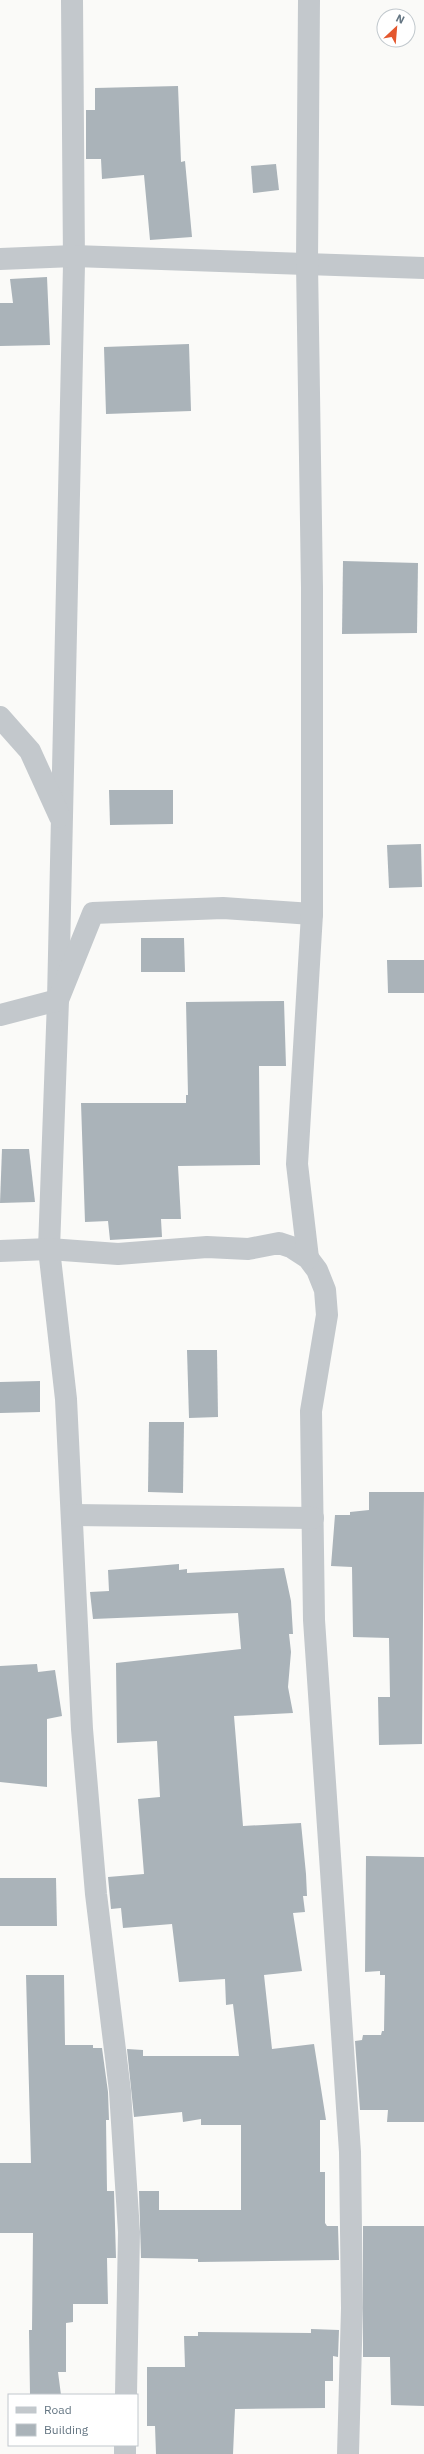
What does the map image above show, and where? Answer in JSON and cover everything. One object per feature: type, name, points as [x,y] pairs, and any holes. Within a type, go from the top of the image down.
[{"type":"street","points":[[72,0],[74,256],[58,1000],[49,1249],[66,1399],[83,1736],[96,1894],[120,2091],[129,2232],[126,2394]]},
{"type":"street","points":[[308,1258],[297,1164],[312,914],[312,588],[307,263],[309,0]]},
{"type":"street","points":[[0,259],[74,256],[424,268]]},
{"type":"street","points":[[0,717],[30,751],[62,822]]},
{"type":"street","points":[[58,1000],[94,913],[224,908],[312,914]]},
{"type":"street","points":[[0,1015],[58,1000]]},
{"type":"street","points":[[0,1251],[49,1249],[118,1254],[207,1247],[248,1250],[279,1242],[291,1246],[308,1258],[317,1270],[325,1290],[327,1314],[311,1411],[314,1620],[350,2152],[352,2308],[348,2454]]},
{"type":"street","points":[[73,1515],[313,1518]]},
{"type":"building","points":[[178,86],[181,162],[185,161],[192,237],[150,240],[144,175],[102,179],[101,159],[86,159],[86,110],[95,110],[95,88]]},
{"type":"building","points":[[276,164],[279,190],[253,193],[251,166]]},
{"type":"building","points":[[47,277],[50,345],[0,346],[0,303],[13,303],[10,279]]},
{"type":"building","points":[[189,344],[191,411],[106,414],[104,347]]},
{"type":"building","points":[[343,561],[418,563],[417,633],[342,634]]},
{"type":"building","points":[[109,790],[173,790],[173,824],[110,825]]},
{"type":"building","points":[[421,844],[422,887],[389,888],[387,845]]},
{"type":"building","points":[[141,938],[184,938],[185,972],[141,972]]},
{"type":"building","points":[[387,960],[424,960],[424,993],[388,993]]},
{"type":"building","points":[[284,1001],[286,1066],[259,1066],[260,1165],[178,1166],[181,1219],[161,1219],[162,1237],[110,1240],[108,1221],[85,1222],[81,1103],[186,1103],[186,1095],[188,1095],[186,1002]]},
{"type":"building","points":[[2,1149],[29,1149],[35,1202],[0,1203]]},
{"type":"building","points":[[187,1350],[217,1350],[218,1417],[189,1418]]},
{"type":"building","points":[[40,1381],[40,1412],[0,1413],[0,1382]]},
{"type":"building","points":[[149,1422],[184,1422],[183,1493],[148,1492]]},
{"type":"building","points":[[369,1492],[424,1492],[422,1744],[379,1745],[378,1697],[390,1697],[389,1638],[353,1637],[352,1567],[331,1566],[335,1515],[350,1515],[350,1512],[369,1510]]},
{"type":"building","points":[[179,1564],[179,1570],[187,1569],[187,1573],[284,1568],[291,1601],[293,1634],[289,1634],[291,1652],[288,1687],[293,1713],[234,1716],[243,1826],[301,1823],[307,1896],[303,1896],[305,1912],[293,1913],[302,1971],[264,1975],[272,2049],[314,2044],[326,2120],[320,2120],[320,2172],[325,2172],[325,2223],[327,2226],[338,2226],[339,2260],[198,2262],[198,2259],[141,2258],[139,2191],[159,2191],[159,2210],[241,2210],[241,2125],[201,2125],[201,2119],[183,2122],[182,2112],[134,2117],[127,2049],[143,2050],[143,2056],[239,2056],[233,2004],[226,2005],[225,1979],[179,1982],[172,1924],[123,1928],[121,1908],[111,1909],[108,1877],[144,1874],[138,1799],[160,1797],[157,1741],[117,1743],[116,1663],[241,1649],[238,1613],[93,1619],[90,1592],[109,1591],[108,1570]]},
{"type":"building","points":[[37,1664],[38,1672],[55,1670],[62,1716],[47,1719],[47,1787],[0,1782],[0,1666]]},
{"type":"building","points":[[366,1856],[424,1857],[424,2122],[387,2122],[388,2110],[360,2110],[355,2041],[362,2040],[363,2035],[381,2035],[382,2031],[384,2031],[385,1975],[380,1975],[380,1971],[365,1972]]},
{"type":"building","points":[[0,1878],[56,1878],[57,1926],[0,1926]]},
{"type":"building","points":[[26,1975],[64,1975],[65,2045],[93,2045],[93,2048],[102,2048],[108,2092],[109,2120],[106,2120],[107,2191],[114,2191],[116,2258],[107,2258],[108,2304],[73,2304],[73,2322],[66,2323],[66,2372],[58,2372],[61,2394],[30,2394],[29,2330],[32,2330],[33,2233],[0,2233],[0,2163],[31,2163]]},
{"type":"building","points":[[363,2226],[424,2226],[424,2406],[391,2405],[390,2357],[363,2357]]},
{"type":"building","points":[[311,2329],[339,2330],[338,2357],[333,2356],[333,2381],[325,2381],[325,2408],[235,2409],[233,2454],[156,2454],[155,2426],[147,2426],[147,2367],[185,2367],[184,2336],[198,2336],[198,2332],[311,2333]]}]
